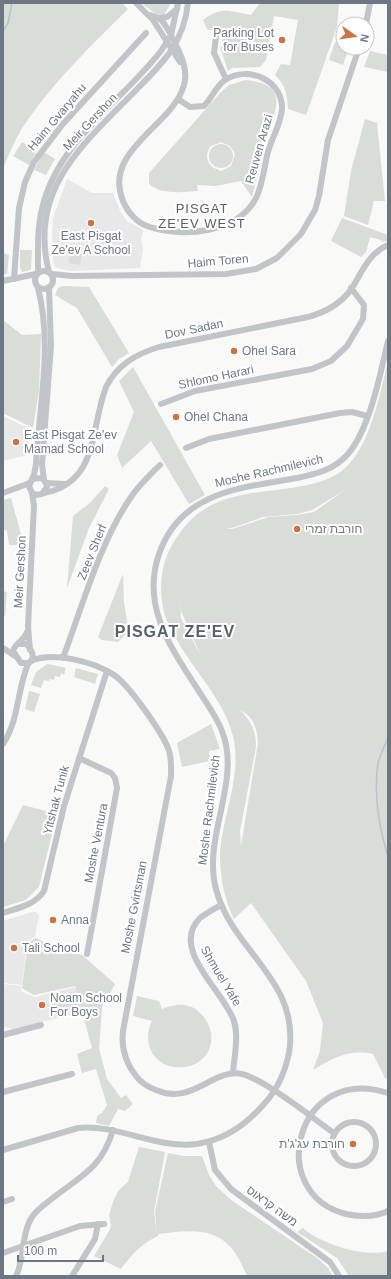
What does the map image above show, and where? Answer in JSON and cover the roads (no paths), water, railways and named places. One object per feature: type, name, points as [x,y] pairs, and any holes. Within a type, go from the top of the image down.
[{"type":"street","points":[[136,3],[149,15],[169,38]]},
{"type":"street","name":"Meir Gershon","points":[[50,273],[46,255],[46,222],[53,193],[63,171],[84,143],[152,74],[174,47],[185,25],[188,3]]},
{"type":"street","points":[[368,16],[370,3]]},
{"type":"street","points":[[157,18],[167,17],[178,5]]},
{"type":"street","name":"Meir Gershon","points":[[37,273],[38,233],[41,209],[58,167],[79,139],[143,72],[169,38],[178,5]]},
{"type":"street","points":[[149,15],[163,22],[169,38]]},
{"type":"street","name":"Haim Gvaryahu","points":[[17,279],[19,208],[25,182],[34,162],[62,125],[146,33]]},
{"type":"street","points":[[178,99],[190,107],[204,106],[226,79],[214,53],[216,36]]},
{"type":"street","name":"Reuven Arazi","points":[[169,38],[186,72],[185,84],[178,99],[127,158],[119,178],[122,198],[132,216],[138,222],[150,228],[199,231],[217,229],[242,216],[256,198],[270,145],[282,110],[279,93],[267,79],[251,74],[237,75],[226,79]]},
{"type":"street","name":"Haim Toren","points":[[50,273],[72,276],[226,274],[256,269],[278,258],[298,238],[315,210],[321,188],[328,140],[356,56]]},
{"type":"street","name":"Dov Sadan","points":[[43,494],[68,484],[80,472],[87,459],[103,396],[110,379],[126,362],[159,347],[316,315],[340,302],[352,288],[366,264],[377,252],[388,245]]},
{"type":"street","points":[[377,252],[388,249]]},
{"type":"street","points":[[3,281],[17,279],[44,270],[50,273],[53,280],[50,286],[51,346],[42,458],[46,489],[43,494],[15,490]]},
{"type":"street","points":[[31,492],[31,481],[36,464],[45,346],[44,314],[37,286],[37,273]]},
{"type":"street","name":"Haim Toren","points":[[50,286],[56,281],[72,276]]},
{"type":"street","points":[[17,279],[44,289],[50,286]]},
{"type":"street","name":"Shlomo Harari","points":[[161,404],[195,391],[312,369],[331,361],[344,350],[363,320],[364,305],[352,288]]},
{"type":"street","name":"Moshe Rachmilevich","points":[[3,1150],[78,1128],[113,1130],[180,1144],[209,1142],[224,1137],[242,1126],[256,1114],[274,1091],[284,1073],[289,1048],[290,1029],[286,1009],[273,980],[232,928],[221,906],[212,866],[227,772],[227,743],[219,723],[170,646],[160,627],[153,593],[155,573],[159,554],[168,535],[179,520],[192,508],[207,498],[224,492],[310,475],[333,467],[341,461],[353,448],[367,416],[376,391],[388,341]]},
{"type":"street","points":[[186,448],[210,439],[340,413],[352,412],[367,416]]},
{"type":"street","name":"Zeev Sherf","points":[[63,658],[100,558],[119,517],[132,495],[160,465]]},
{"type":"street","points":[[3,493],[15,490],[39,478],[56,485],[68,484]]},
{"type":"street","name":"Meir Gershon","points":[[31,492],[34,518],[28,626],[32,652]]},
{"type":"street","name":"Meir Gershon","points":[[34,518],[43,494]]},
{"type":"street","name":"Meir Gershon","points":[[17,645],[24,639],[28,626]]},
{"type":"street","points":[[3,647],[26,644],[32,652],[30,663],[22,680],[13,724],[3,744]]},
{"type":"street","points":[[17,645],[13,652],[17,659],[22,680]]},
{"type":"street","points":[[3,647],[24,664],[30,663]]},
{"type":"street","name":"Moshe Gvirtsman","points":[[32,652],[48,658]]},
{"type":"street","name":"Moshe Gvirtsman","points":[[30,663],[48,658],[63,658],[86,662],[107,671],[122,682],[169,749],[171,767],[123,1031],[122,1048],[124,1055],[141,1082],[154,1090],[170,1094],[186,1093],[224,1075],[233,1073]]},
{"type":"street","name":"Yitshak Tunik","points":[[3,913],[31,904],[44,891],[64,806],[107,671]]},
{"type":"street","name":"Moshe Ventura","points":[[79,758],[111,774],[115,778],[117,788],[87,954]]},
{"type":"street","name":"Shmuel Yafe","points":[[221,906],[199,920],[192,929],[190,941],[191,948],[198,964],[225,1003],[234,1021],[236,1038],[233,1073]]},
{"type":"street","points":[[3,1035],[41,1024]]},
{"type":"street","points":[[233,1073],[248,1076],[274,1091],[334,1133]]},
{"type":"street","points":[[3,1092],[72,1074]]},
{"type":"street","points":[[388,1093],[375,1088],[358,1088],[344,1090],[329,1097],[310,1116],[300,1137],[299,1160],[302,1171],[312,1191],[327,1205],[342,1213],[362,1216],[375,1215],[388,1211]]},
{"type":"street","points":[[353,1121],[367,1125],[375,1137],[376,1147],[374,1154],[362,1165],[351,1166],[345,1164],[340,1161],[333,1151],[332,1144],[334,1133],[345,1123],[353,1121]]},
{"type":"street","points":[[16,1276],[21,1264],[27,1228],[32,1217],[43,1206],[96,1165],[104,1154],[113,1130]]},
{"type":"street","name":"משה קראוס","points":[[209,1142],[215,1170],[231,1189],[330,1262],[339,1276]]},
{"type":"street","points":[[3,1202],[12,1199]]},
{"type":"street","points":[[3,1253],[80,1226],[101,1224],[95,1239],[72,1276]]},
{"type":"waterway","points":[[3,31],[8,23],[12,3]]},
{"type":"waterway","points":[[388,737],[378,763],[376,787],[380,823],[388,857]]},
{"type":"place","name":"Parking Lot for Buses","points":[[282,40]]},
{"type":"place","name":"East Pisgat Ze'ev A School","points":[[91,223]]},
{"type":"place","name":"Ohel Sara","points":[[234,351]]},
{"type":"place","name":"Ohel Chana","points":[[176,417]]},
{"type":"place","name":"East Pisgat Ze'ev Mamad School","points":[[16,442]]},
{"type":"place","name":"חורבת זמרי","points":[[297,529]]},
{"type":"place","name":"Anna","points":[[53,920]]},
{"type":"place","name":"Tali School","points":[[14,948]]},
{"type":"place","name":"Noam School For Boys","points":[[42,1005]]},
{"type":"place","name":"חורבת עג'ג'ת","points":[[353,1144]]},
{"type":"district","name":"PISGAT ZE'EV WEST","points":[[202,216]]},
{"type":"district","name":"PISGAT ZE'EV","points":[[175,631]]}]
